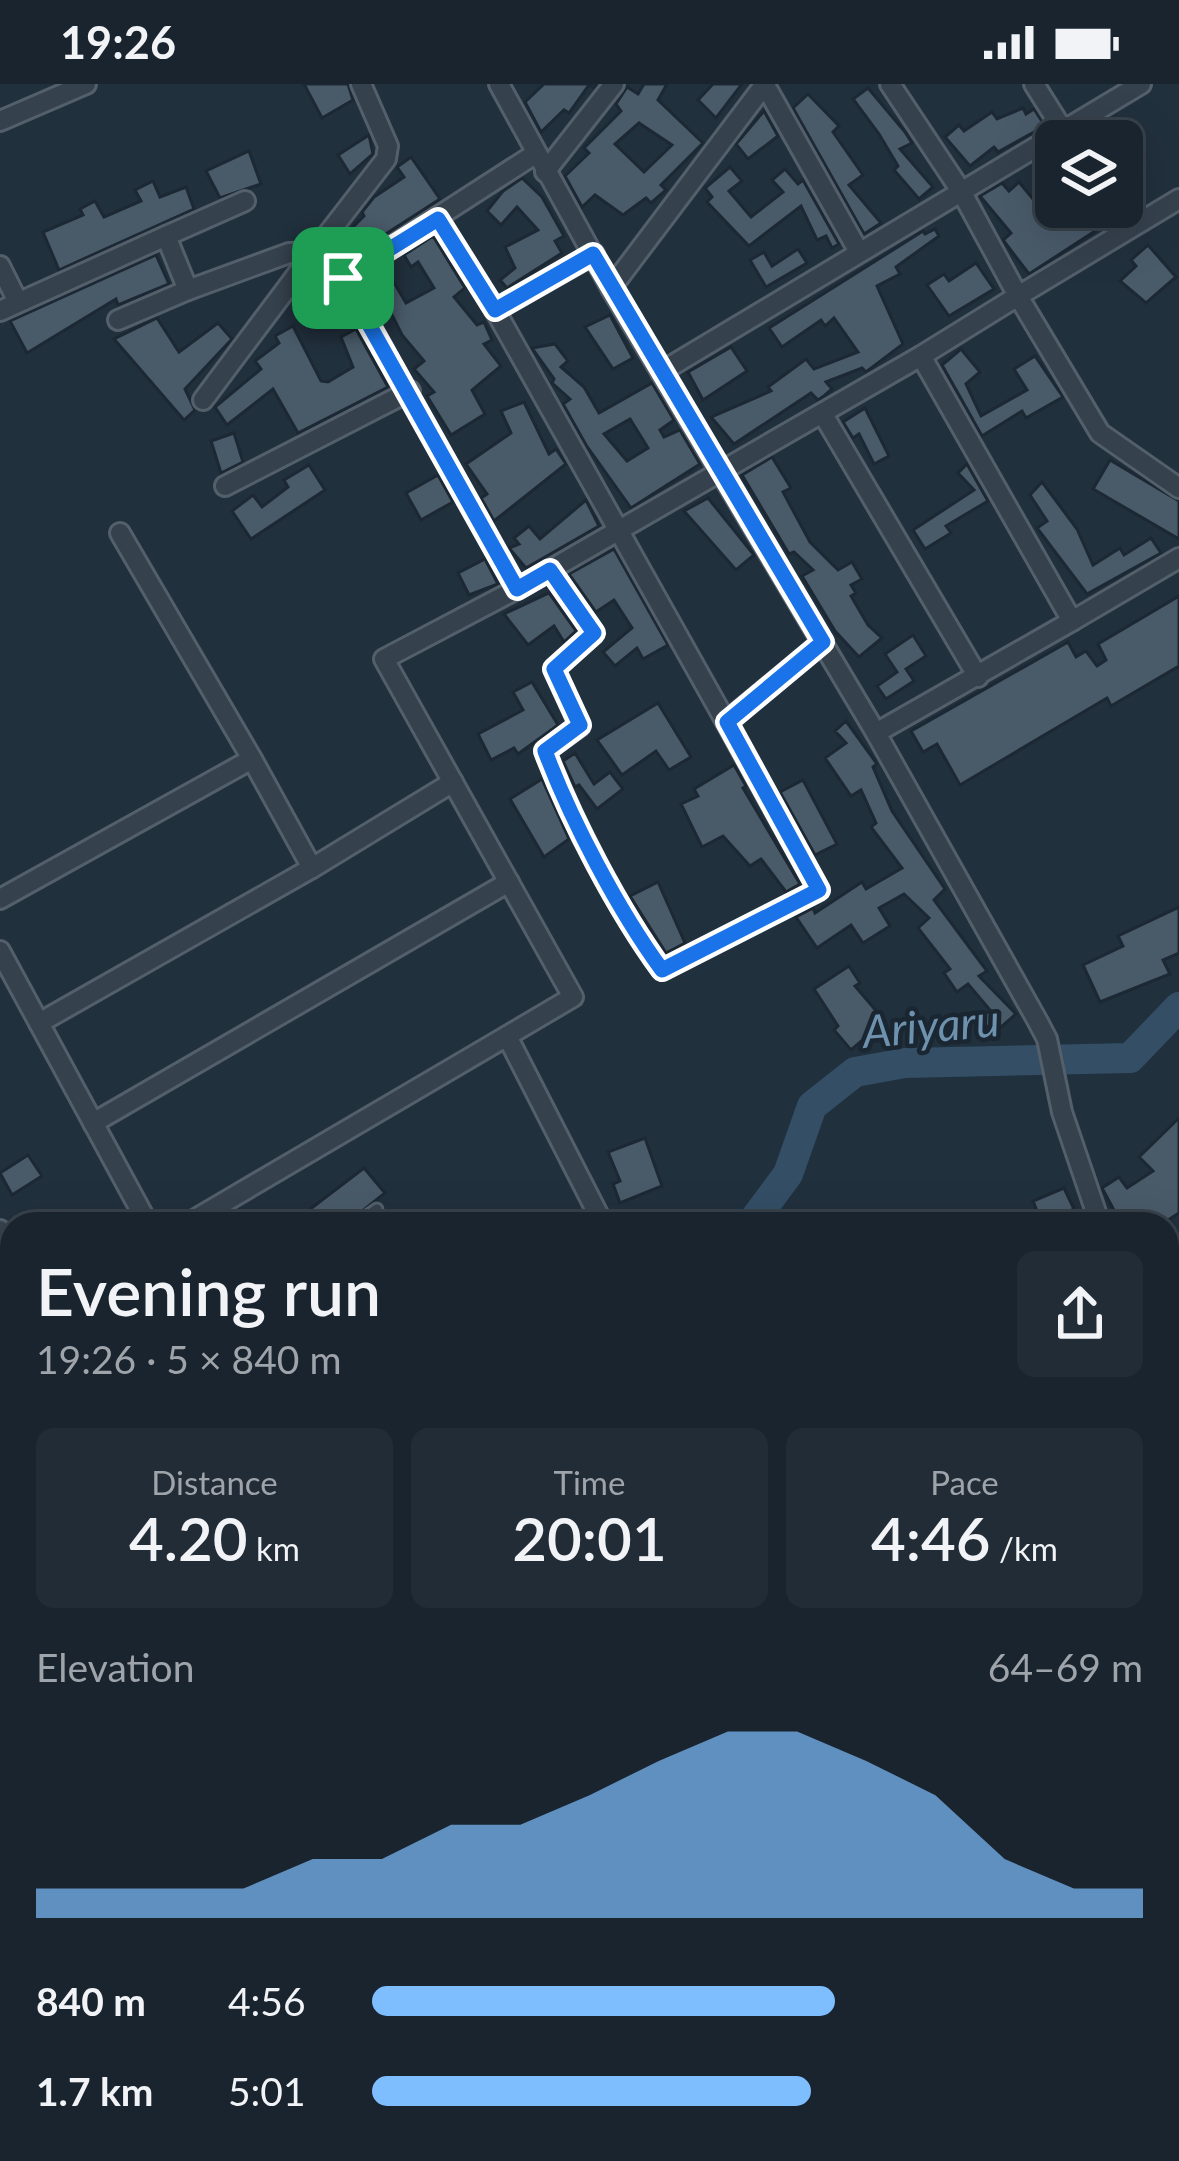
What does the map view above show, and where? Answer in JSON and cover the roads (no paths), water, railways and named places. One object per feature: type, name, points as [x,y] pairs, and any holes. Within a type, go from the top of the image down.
[{"type":"street","points":[[0,121],[86,84]]},
{"type":"street","points":[[203,400],[386,159],[384,134],[361,84]]},
{"type":"street","points":[[499,84],[610,288],[823,642],[1037,1020],[1047,1039],[1062,1112],[1096,1212]]},
{"type":"street","points":[[343,278],[540,163],[614,84]]},
{"type":"street","points":[[610,288],[765,84],[859,252]]},
{"type":"street","points":[[890,84],[961,190],[1100,434],[1179,488]]},
{"type":"street","points":[[1034,84],[1057,120]]},
{"type":"street","points":[[1080,120],[1141,84]]},
{"type":"street","points":[[662,372],[1035,146]]},
{"type":"street","points":[[208,1212],[573,997],[384,659],[620,533],[824,416],[1179,199]]},
{"type":"street","points":[[0,266],[9,306],[245,201]]},
{"type":"street","points":[[438,219],[495,310],[819,890],[662,970],[638,937],[545,751],[580,725],[554,669],[594,633],[550,570]]},
{"type":"street","points":[[166,236],[188,290]]},
{"type":"street","points":[[118,320],[289,254],[314,252],[343,278],[517,589]]},
{"type":"street","points":[[495,310],[593,254]]},
{"type":"street","points":[[921,356],[1072,621]]},
{"type":"street","points":[[225,486],[410,391]]},
{"type":"street","points":[[824,416],[978,677]]},
{"type":"street","points":[[120,533],[311,868]]},
{"type":"street","points":[[876,733],[1179,558]]},
{"type":"street","points":[[727,722],[823,642]]},
{"type":"street","points":[[0,899],[252,759]]},
{"type":"street","points":[[39,1023],[453,782]]},
{"type":"street","points":[[93,1123],[508,882]]},
{"type":"street","points":[[0,951],[141,1212]]},
{"type":"street","points":[[507,1036],[597,1212]]},
{"type":"lane","points":[[373,1212],[377,1209]]},
{"type":"waterway","name":"Ariyaru","points":[[760,1212],[788,1174],[812,1106],[855,1072],[905,1063],[1130,1058],[1179,1007]]}]
